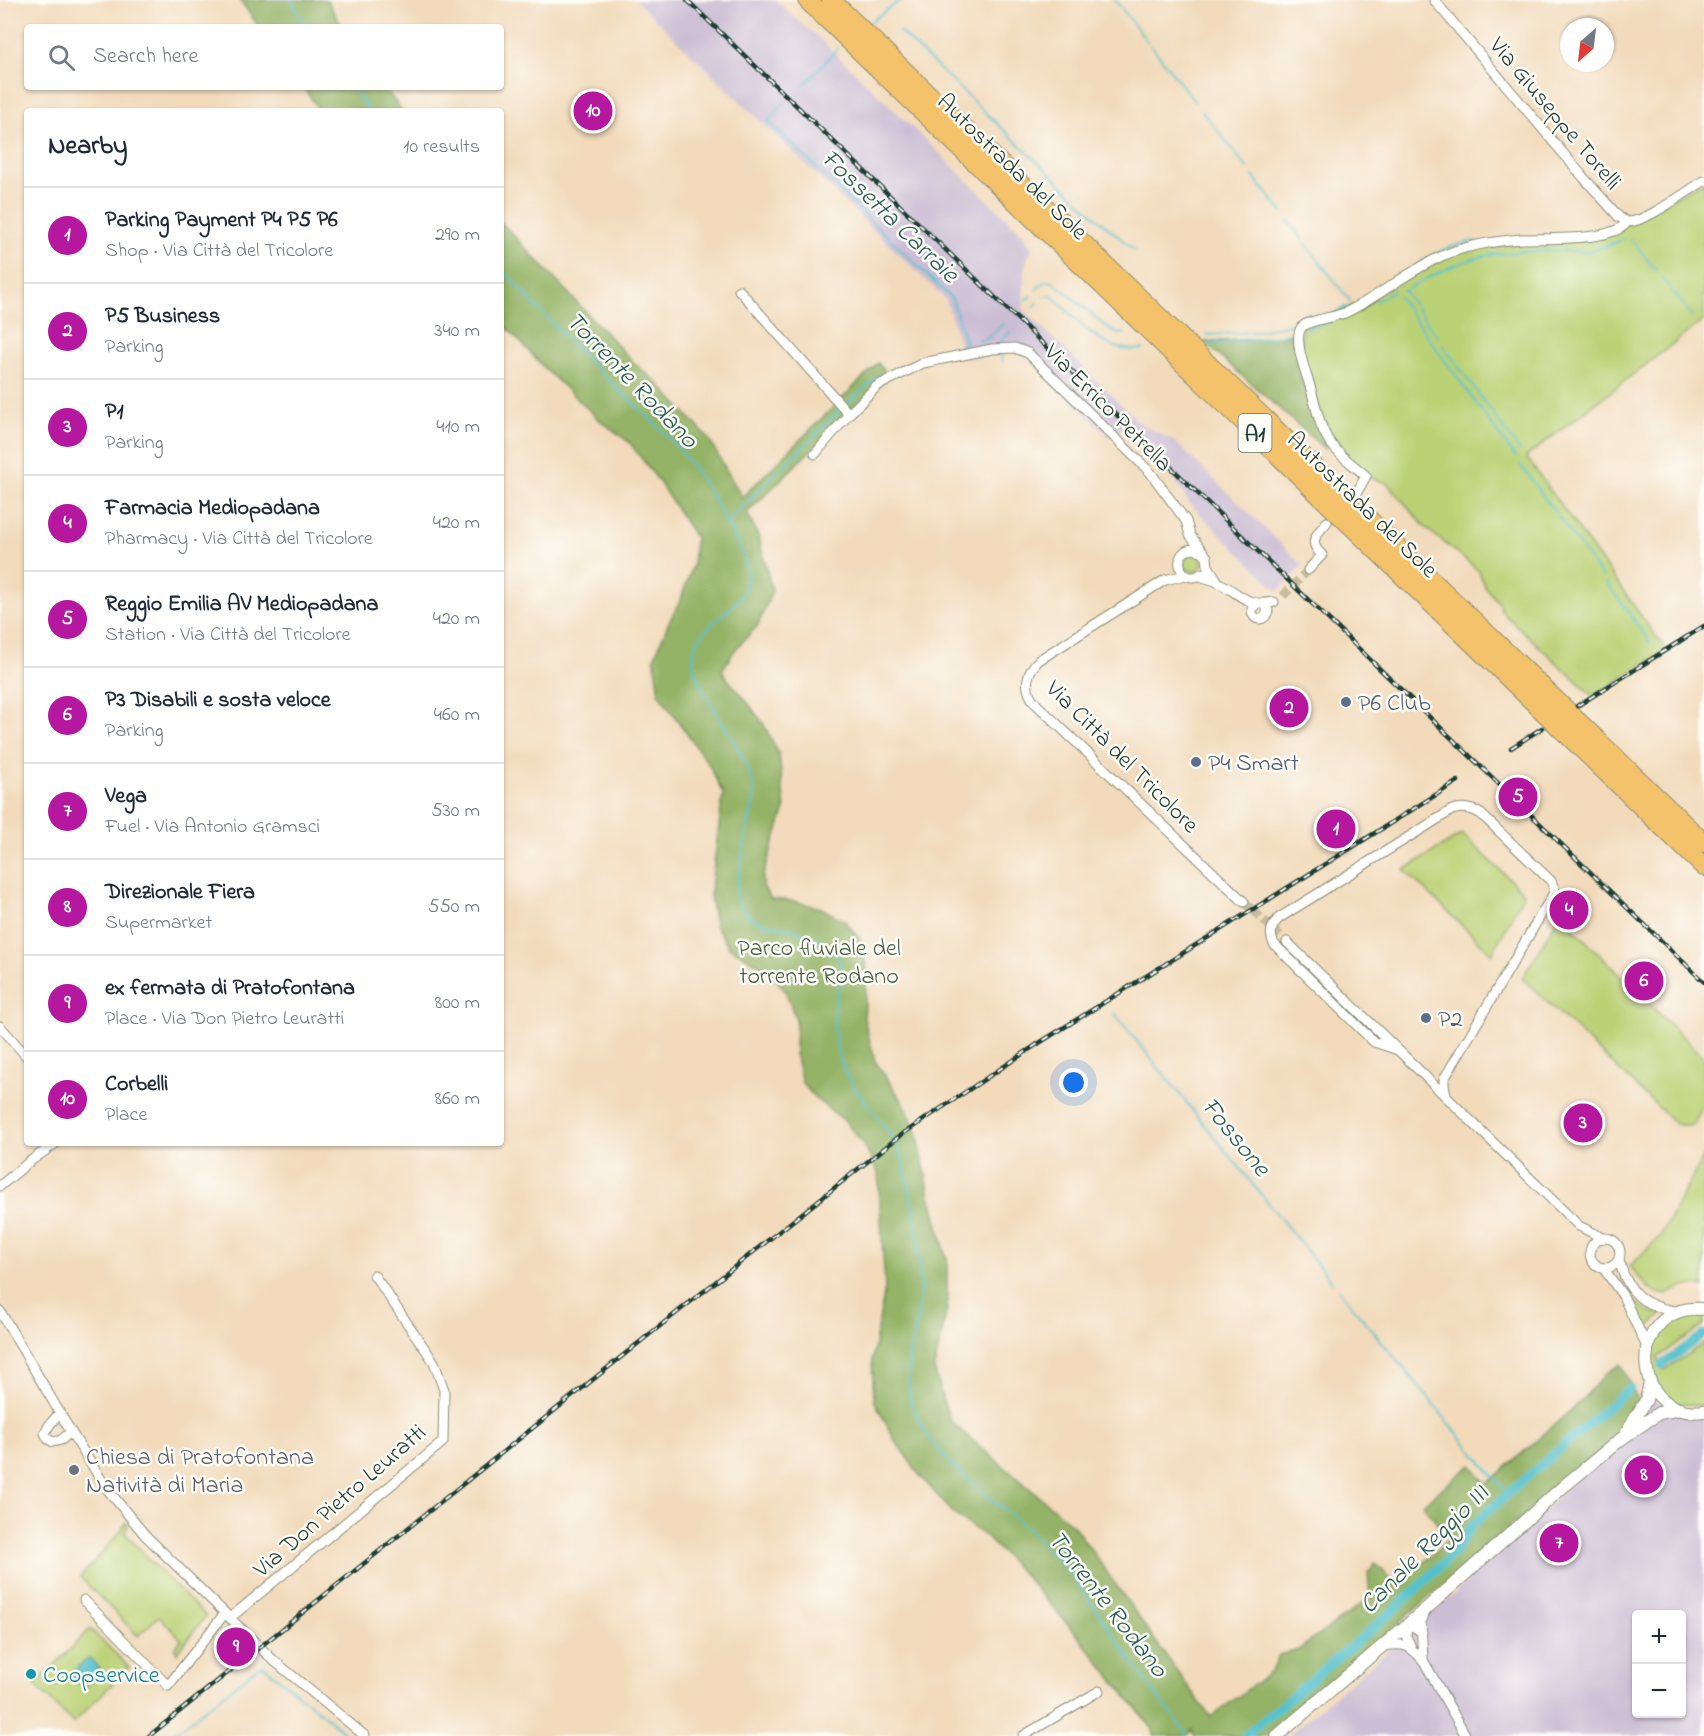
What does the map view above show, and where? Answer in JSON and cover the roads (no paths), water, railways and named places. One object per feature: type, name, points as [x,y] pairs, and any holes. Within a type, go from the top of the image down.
[{"type":"highway","name":"Autostrada del Sole","points":[[807,0],[1704,867]]},
{"type":"highway","name":"Autostrada del Sole","points":[[831,0],[1704,843]]},
{"type":"street","name":"Via Giuseppe Torelli","points":[[1434,0],[1591,186],[1619,217],[1627,222]]},
{"type":"street","points":[[1357,492],[1366,476],[1332,446],[1325,433],[1301,358],[1298,334],[1302,327],[1350,310],[1435,259],[1462,248],[1502,241],[1590,236],[1618,230],[1627,222],[1648,216],[1704,181]]},
{"type":"street","points":[[739,290],[849,414]]},
{"type":"street","name":"Via Errico Petrella","points":[[815,454],[849,414],[877,386],[923,363],[992,349],[1023,350],[1146,467],[1186,521],[1190,534],[1201,551]]},
{"type":"street","points":[[1308,570],[1322,555],[1316,549],[1314,541],[1327,522]]},
{"type":"street","points":[[1165,580],[1185,552],[1190,534]]},
{"type":"street","points":[[1185,552],[1193,549],[1201,551],[1207,557],[1208,566],[1218,582]]},
{"type":"street","points":[[1179,563],[1186,575]]},
{"type":"street","points":[[1199,576],[1206,571],[1208,566]]},
{"type":"street","points":[[1165,580],[1186,575],[1199,576],[1218,582],[1244,599],[1263,606],[1283,596]]},
{"type":"street","name":"Via Città del Tricolore","points":[[1165,580],[1040,660],[1034,665],[1028,677],[1027,688],[1035,703],[1244,902]]},
{"type":"street","points":[[1398,1050],[1374,1042],[1274,944],[1271,939],[1271,929],[1281,917],[1452,810],[1460,808],[1474,810],[1481,814],[1551,881],[1555,891],[1444,1079],[1447,1098]]},
{"type":"street","points":[[1287,942],[1579,1227],[1587,1242],[1592,1262],[1604,1269],[1623,1296],[1647,1347]]},
{"type":"street","points":[[0,1026],[24,1054]]},
{"type":"street","points":[[0,1186],[52,1146]]},
{"type":"street","points":[[1579,1227],[1608,1238],[1617,1244],[1620,1252],[1619,1260],[1626,1281],[1639,1297],[1651,1305],[1680,1312]]},
{"type":"street","points":[[1589,1252],[1594,1243],[1603,1238]]},
{"type":"street","points":[[1604,1269],[1612,1267],[1619,1260]]},
{"type":"street","name":"Via Don Pietro Leuratti","points":[[84,1600],[168,1686],[228,1615],[443,1442],[444,1390],[434,1362],[374,1275]]},
{"type":"street","points":[[1702,1413],[1673,1406],[1659,1396],[1650,1382],[1645,1365],[1647,1347],[1656,1328],[1667,1318],[1680,1312],[1704,1310]]},
{"type":"street","points":[[0,1311],[107,1489],[139,1527],[272,1659],[365,1736]]},
{"type":"street","points":[[1621,1439],[1646,1400],[1650,1382]]},
{"type":"street","points":[[1277,1736],[1427,1608],[1515,1528],[1621,1439],[1659,1413],[1681,1409]]},
{"type":"street","points":[[60,1413],[45,1433],[48,1439],[53,1442],[61,1440],[71,1432]]},
{"type":"street","points":[[1423,1660],[1421,1622],[1427,1608]]},
{"type":"street","points":[[1407,1625],[1422,1632]]},
{"type":"street","points":[[1407,1625],[1406,1636],[1411,1647],[1423,1660],[1466,1736]]},
{"type":"street","points":[[1383,1646],[1400,1644],[1411,1647]]},
{"type":"street","points":[[1023,1736],[1099,1691]]},
{"type":"water","points":[[89,1658],[100,1669],[83,1688],[70,1674]]},
{"type":"waterway","name":"Torrente Rodano","points":[[291,0],[305,24]]},
{"type":"waterway","name":"Fossetta Carraie","points":[[870,22],[901,0]]},
{"type":"waterway","points":[[1115,0],[1147,41]]},
{"type":"waterway","points":[[899,31],[1135,251]]},
{"type":"waterway","points":[[1151,45],[1195,102]]},
{"type":"waterway","name":"Fossetta Carraie","points":[[804,85],[838,48]]},
{"type":"waterway","name":"Torrente Rodano","points":[[353,90],[368,108]]},
{"type":"waterway","name":"Fossetta Carraie","points":[[785,102],[768,121],[952,299],[966,344],[932,357]]},
{"type":"waterway","points":[[1202,111],[1248,169]]},
{"type":"waterway","points":[[1640,214],[1704,174]]},
{"type":"waterway","points":[[1253,176],[1283,213]]},
{"type":"waterway","points":[[1288,221],[1350,301]]},
{"type":"waterway","points":[[1438,338],[1404,291],[1425,279],[1483,256],[1550,250],[1588,251],[1623,239]]},
{"type":"waterway","points":[[1631,239],[1658,273]]},
{"type":"waterway","points":[[1419,263],[1446,249],[1475,241]]},
{"type":"waterway","name":"Torrente Rodano","points":[[504,271],[575,347],[674,443],[706,487],[742,552],[747,572],[746,586],[740,598],[699,638],[694,652],[694,668],[698,681],[740,753],[754,788],[755,795],[741,860],[737,896],[743,910],[754,920],[813,937],[833,951],[841,964],[834,1012],[838,1053],[843,1068],[859,1094],[896,1145],[902,1160],[913,1209],[918,1243],[920,1293],[908,1379],[913,1408],[937,1448],[953,1466],[1025,1527],[1067,1571],[1188,1736]]},
{"type":"waterway","points":[[1662,278],[1692,316]]},
{"type":"waterway","points":[[1037,289],[1045,281],[1051,281],[1110,330],[1118,334],[1125,333]]},
{"type":"waterway","points":[[1360,300],[1386,284]]},
{"type":"waterway","points":[[1376,301],[1394,290]]},
{"type":"waterway","points":[[1026,300],[1031,296]]},
{"type":"waterway","points":[[1044,296],[1052,296],[1083,326],[1110,345],[1125,349],[1143,349]]},
{"type":"waterway","points":[[1398,296],[1515,457]]},
{"type":"waterway","points":[[1035,306],[1038,302]]},
{"type":"waterway","points":[[1337,311],[1346,307]]},
{"type":"waterway","points":[[1207,335],[1256,332],[1303,321]]},
{"type":"waterway","points":[[1307,329],[1333,321]]},
{"type":"waterway","points":[[979,341],[988,338],[1004,323]]},
{"type":"waterway","points":[[1001,346],[1000,342],[1010,332]]},
{"type":"waterway","points":[[1206,345],[1267,339],[1290,333]]},
{"type":"waterway","points":[[1442,344],[1520,451]]},
{"type":"waterway","points":[[1001,352],[1002,361]]},
{"type":"waterway","name":"Fossetta Carraie","points":[[846,405],[878,376],[899,370]]},
{"type":"waterway","name":"Fossetta Carraie","points":[[727,522],[840,410]]},
{"type":"waterway","points":[[1520,464],[1555,512]]},
{"type":"waterway","points":[[1558,516],[1602,577]]},
{"type":"waterway","points":[[1606,582],[1650,642]]},
{"type":"waterway","name":"Fossone","points":[[1114,1013],[1332,1282]]},
{"type":"waterway","name":"Fossone","points":[[1338,1289],[1508,1494]]},
{"type":"waterway","name":"Canale Reggio III","points":[[1662,1365],[1704,1334]]},
{"type":"waterway","name":"Canale Reggio III","points":[[1245,1736],[1394,1610],[1455,1552],[1472,1525],[1630,1388]]},
{"type":"waterway","points":[[171,1736],[258,1667],[264,1666],[349,1736]]},
{"type":"tunnel","points":[[1283,596],[1308,570]]},
{"type":"tunnel","points":[[1244,902],[1287,942]]},
{"type":"railway","points":[[687,0],[1704,982]]},
{"type":"railway","points":[[1577,706],[1704,626]]},
{"type":"railway","points":[[1511,748],[1542,728]]},
{"type":"railway","points":[[149,1736],[901,1135],[1036,1045],[1458,781]]},
{"type":"place","name":"Corbelli","points":[[593,111]]},
{"type":"place","name":"P6 Club","points":[[1346,702]]},
{"type":"place","name":"P5 Business","points":[[1289,708]]},
{"type":"place","name":"P4 Smart","points":[[1196,762]]},
{"type":"place","name":"Reggio Emilia AV Mediopadana","points":[[1518,797]]},
{"type":"place","name":"Parking Payment P4 P5 P6","points":[[1336,829]]},
{"type":"place","name":"Farmacia Mediopadana","points":[[1569,910]]},
{"type":"place","name":"P3 Disabili e sosta veloce","points":[[1644,981]]},
{"type":"place","name":"P2","points":[[1426,1018]]},
{"type":"place","name":"P1","points":[[1583,1123]]},
{"type":"place","name":"Chiesa di Pratofontana Natività di Maria","points":[[74,1470]]},
{"type":"place","name":"Direzionale Fiera","points":[[1644,1475]]},
{"type":"place","name":"Vega","points":[[1559,1543]]},
{"type":"place","name":"ex fermata di Pratofontana","points":[[236,1647]]},
{"type":"place","name":"Coopservice","points":[[31,1674]]},
{"type":"park label","name":"Parco fluviale del torrente Rodano","points":[[819,961]]}]
